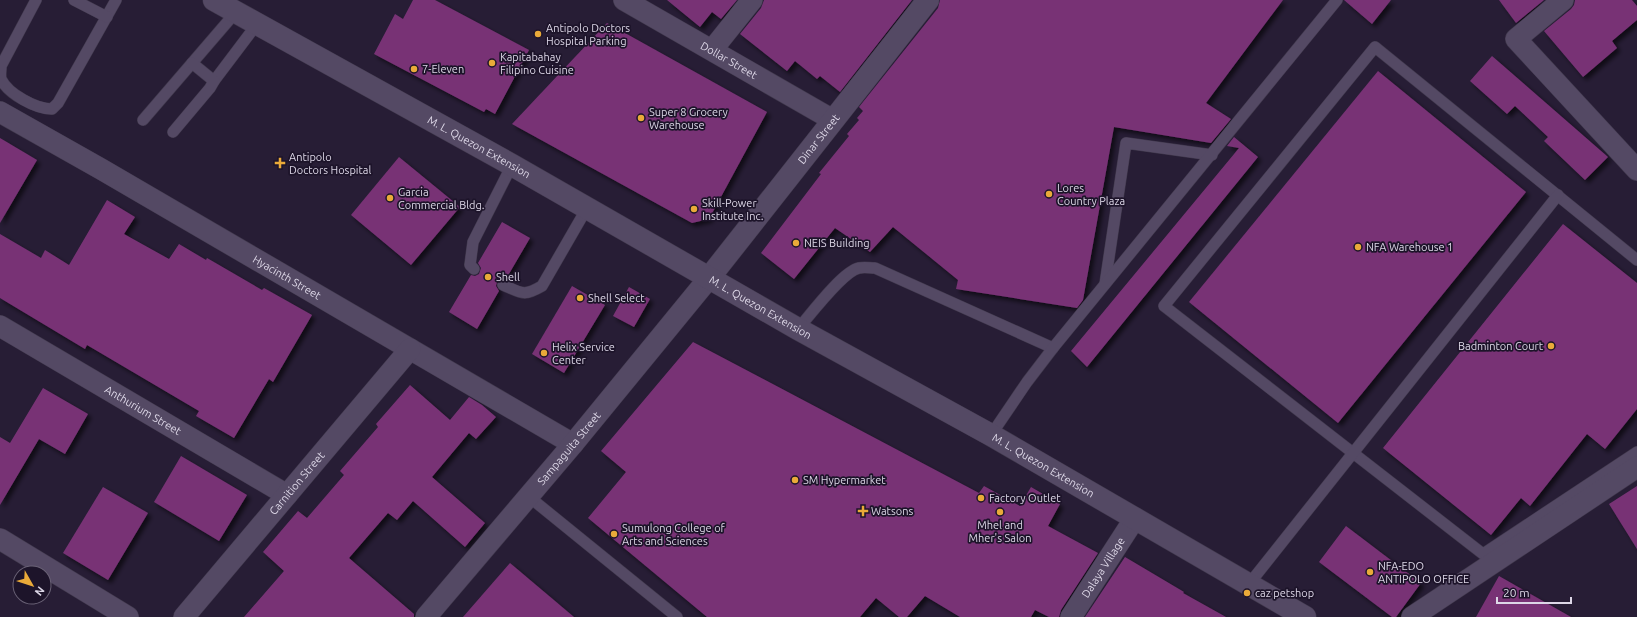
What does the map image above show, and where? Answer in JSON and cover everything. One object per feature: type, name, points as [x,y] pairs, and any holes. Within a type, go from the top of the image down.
[{"type":"main road","name":"M. L. Quezon Extension","points":[[214,0],[512,165],[798,329],[991,435],[1305,617]]},
{"type":"main road","name":"Dinar Street","points":[[709,278],[928,0]]},
{"type":"street","name":"Dollar Street","points":[[624,0],[833,120]]},
{"type":"street","points":[[712,50],[752,0]]},
{"type":"street","points":[[1563,0],[1516,39],[1637,170]]},
{"type":"street","name":"Hyacinth Street","points":[[0,112],[101,169],[572,444]]},
{"type":"street","name":"Sampaguita Street","points":[[426,617],[572,444],[709,278]]},
{"type":"street","name":"Anthurium Street","points":[[0,326],[287,495]]},
{"type":"street","name":"Carnition Street","points":[[184,617],[410,349]]},
{"type":"street","points":[[1412,617],[1637,467]]},
{"type":"street","name":"Dalaya Village","points":[[1071,617],[1135,518]]},
{"type":"street","points":[[0,539],[128,617]]},
{"type":"lane","points":[[36,0],[1,66],[0,77],[8,88],[27,101],[44,109],[52,109],[58,103],[116,0]]},
{"type":"lane","points":[[74,0],[107,17]]},
{"type":"lane","points":[[991,435],[1027,382],[1053,348],[1212,155],[1336,0]]},
{"type":"lane","points":[[143,120],[236,12]]},
{"type":"lane","points":[[173,132],[210,88],[257,24]]},
{"type":"lane","points":[[1637,260],[1375,47],[1164,306],[1483,554],[1637,452]]},
{"type":"lane","points":[[192,62],[214,81]]},
{"type":"lane","points":[[1105,284],[1126,143],[1212,155]]},
{"type":"lane","points":[[474,269],[470,265],[472,242],[512,165]]},
{"type":"lane","points":[[1249,584],[1558,195]]},
{"type":"lane","points":[[503,285],[523,294],[531,292],[542,286],[587,208]]},
{"type":"lane","points":[[798,329],[842,279],[858,268],[875,268],[1053,348]]},
{"type":"lane","points":[[528,496],[677,617]]},
{"type":"building","points":[[413,0],[435,0],[529,50],[495,114],[486,109],[484,112],[374,54],[395,14],[403,19]]},
{"type":"building","points":[[667,0],[737,0],[721,19],[712,12],[700,27]]},
{"type":"building","points":[[764,0],[912,0],[840,92],[820,76],[817,79],[795,61],[787,71],[740,34],[761,8]]},
{"type":"building","points":[[940,0],[1283,0],[1206,103],[1231,119],[1211,143],[1114,127],[1083,300],[1077,308],[956,289],[958,280],[893,227],[870,252],[835,228],[794,279],[761,253],[821,174],[819,173],[849,136],[847,134],[859,120],[857,118],[863,111],[859,107],[938,8]]},
{"type":"building","points":[[1344,0],[1391,0],[1372,24]]},
{"type":"building","points":[[1499,0],[1544,0],[1516,23]]},
{"type":"building","points":[[1575,0],[1632,0],[1637,6],[1637,20],[1612,41],[1617,48],[1583,77],[1544,31],[1571,9]]},
{"type":"building","name":"Super 8 Grocery Warehouse","points":[[607,23],[767,112],[709,219],[692,223],[512,124]]},
{"type":"building","points":[[1492,56],[1608,157],[1585,180],[1544,141],[1548,137],[1515,106],[1507,114],[1470,81]]},
{"type":"building","name":"NFA Warehouse 1","points":[[1378,71],[1526,192],[1338,423],[1189,302]]},
{"type":"building","points":[[1234,137],[1258,157],[1087,367],[1071,351],[1239,148],[1227,146]]},
{"type":"building","points":[[0,138],[37,160],[0,223]]},
{"type":"building","points":[[399,157],[460,207],[411,265],[351,215]]},
{"type":"building","points":[[107,200],[135,217],[124,234],[169,259],[179,244],[206,260],[207,258],[262,290],[264,288],[312,315],[273,382],[269,379],[234,438],[196,416],[199,411],[87,345],[85,349],[0,298],[0,234],[41,258],[45,250],[69,265]]},
{"type":"building","name":"Shell","points":[[502,222],[530,238],[506,279],[502,278],[497,282],[496,286],[499,291],[477,329],[449,312],[471,275],[475,276],[479,274],[481,268],[478,263]]},
{"type":"building","name":"Badminton Court","points":[[1563,224],[1637,283],[1637,409],[1605,449],[1587,434],[1530,506],[1521,498],[1491,535],[1383,448]]},
{"type":"building","points":[[572,286],[605,305],[564,373],[532,354]]},
{"type":"building","points":[[629,287],[650,299],[634,327],[613,316]]},
{"type":"building","name":"SM Hypermarket","points":[[693,342],[979,493],[984,486],[1020,506],[1031,487],[1060,504],[1048,526],[1098,553],[1061,610],[1059,617],[1049,617],[1035,610],[1031,617],[960,617],[925,596],[907,617],[899,617],[876,598],[860,617],[707,617],[588,518],[626,472],[601,451]]},
{"type":"building","points":[[410,385],[450,420],[469,397],[482,405],[496,417],[476,439],[469,433],[432,477],[485,523],[465,547],[413,501],[397,520],[388,513],[349,558],[414,614],[414,617],[244,617],[284,571],[263,552],[298,511],[307,518],[344,475],[340,471],[378,427],[376,424]]},
{"type":"building","points":[[43,388],[88,414],[65,454],[39,439],[0,505],[0,437],[10,443]]},
{"type":"building","points":[[181,456],[247,495],[219,541],[154,502]]},
{"type":"building","points":[[1637,486],[1637,549],[1609,504]]},
{"type":"building","points":[[103,487],[148,513],[108,580],[63,553]]},
{"type":"building","name":"NFA-EDO ANTIPOLO OFFICE","points":[[1346,526],[1421,583],[1396,617],[1392,617],[1319,562]]},
{"type":"building","points":[[1125,557],[1184,592],[1183,593],[1226,617],[1085,617]]},
{"type":"building","points":[[510,563],[574,617],[463,617]]},
{"type":"building","points":[[1499,576],[1571,617],[1476,617]]},
{"type":"place","name":"Antipolo Doctors Hospital Parking","points":[[538,34]]},
{"type":"place","name":"Kapitabahay Filipino Cuisine","points":[[492,63]]},
{"type":"place","name":"7-Eleven","points":[[414,69]]},
{"type":"place","name":"Super 8 Grocery Warehouse","points":[[641,118]]},
{"type":"place","name":"Antipolo Doctors Hospital","points":[[280,163]]},
{"type":"place","name":"Lores Country Plaza","points":[[1049,194]]},
{"type":"place","name":"Garcia Commercial Bldg.","points":[[390,198]]},
{"type":"place","name":"Skill-Power Institute Inc.","points":[[694,209]]},
{"type":"place","name":"NEIS Building","points":[[796,243]]},
{"type":"place","name":"NFA Warehouse 1","points":[[1358,247]]},
{"type":"place","name":"Shell","points":[[488,277]]},
{"type":"place","name":"Shell Select","points":[[580,298]]},
{"type":"place","name":"Badminton Court","points":[[1551,346]]},
{"type":"place","name":"Helix Service Center","points":[[544,353]]},
{"type":"place","name":"SM Hypermarket","points":[[795,480]]},
{"type":"place","name":"Factory Outlet","points":[[981,498]]},
{"type":"place","name":"Watsons","points":[[863,511]]},
{"type":"place","name":"Mhel and Mher's Salon","points":[[1000,512]]},
{"type":"place","name":"Sumulong College of Arts and Sciences","points":[[614,534]]},
{"type":"place","name":"NFA-EDO ANTIPOLO OFFICE","points":[[1370,572]]},
{"type":"place","name":"caz petshop","points":[[1247,593]]}]
